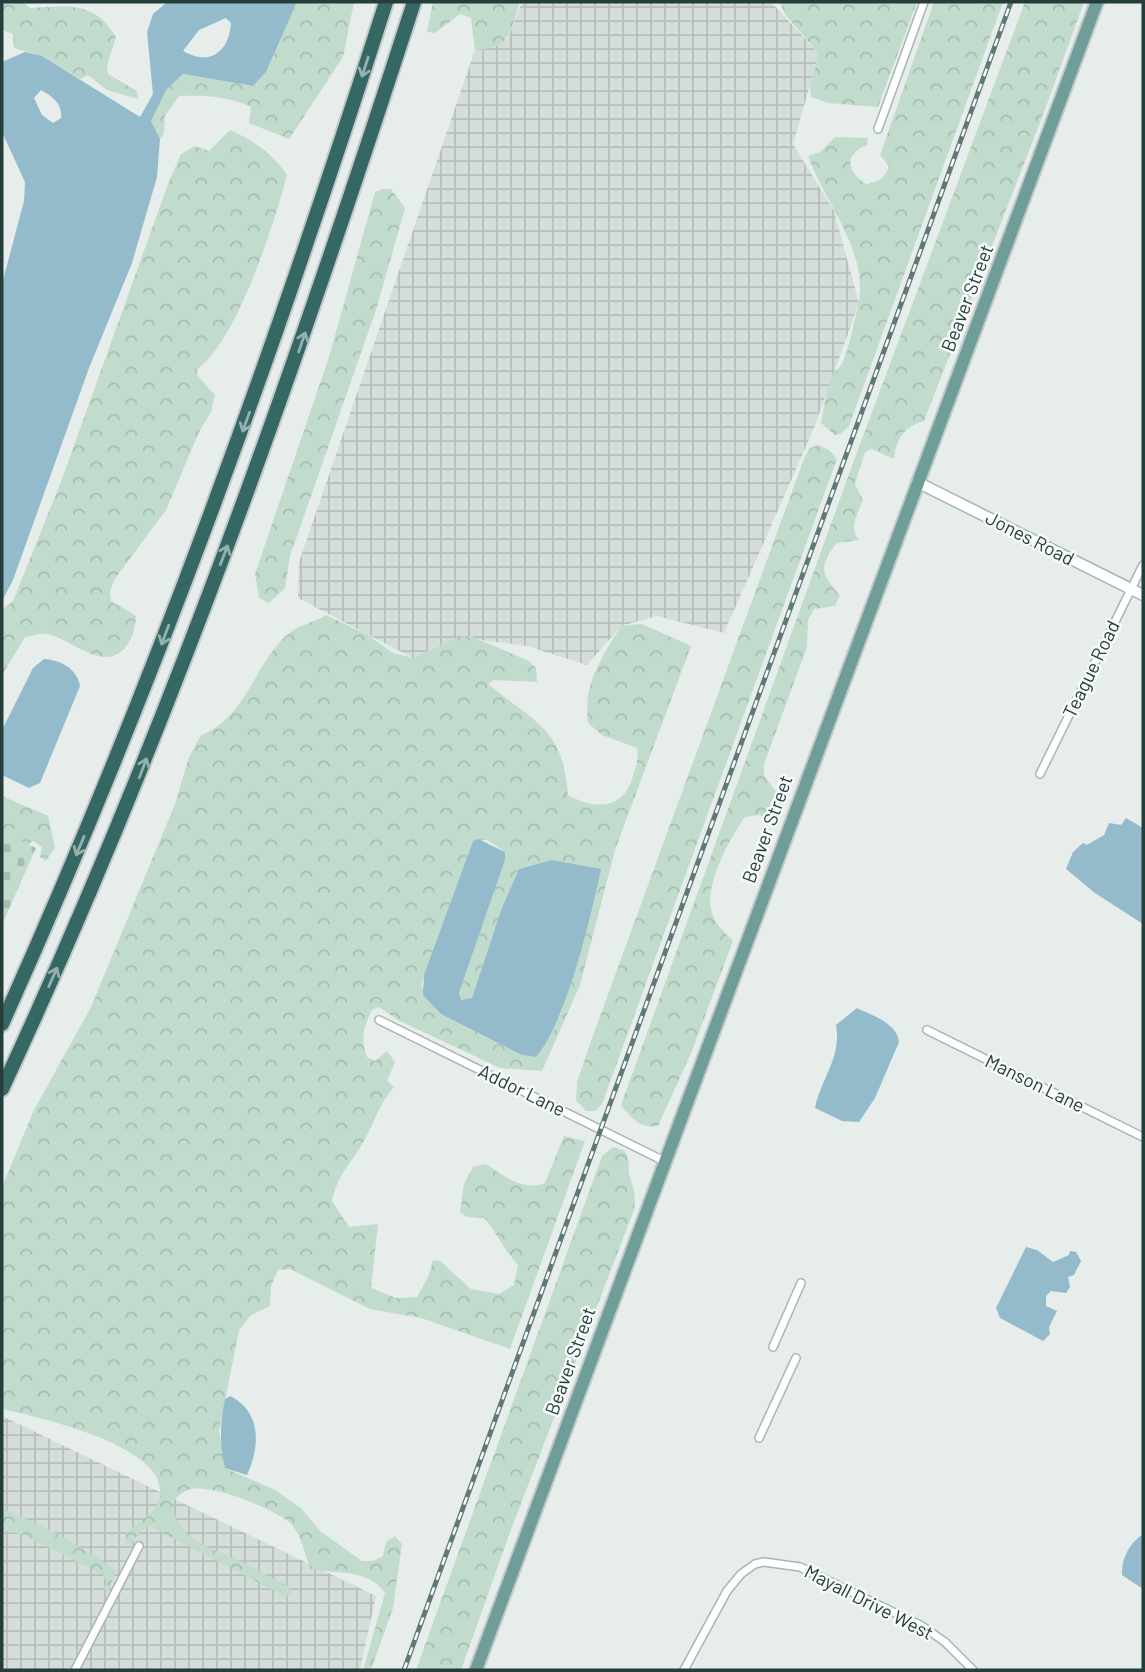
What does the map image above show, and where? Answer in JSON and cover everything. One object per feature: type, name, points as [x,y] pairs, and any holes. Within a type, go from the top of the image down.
[{"type":"highway","points":[[2,1024],[66,881],[200,548],[273,348],[386,2]]},
{"type":"highway","points":[[2,1089],[96,882],[136,786],[255,474],[334,249],[414,2]]},
{"type":"main road","name":"Beaver Street","points":[[476,1670],[1097,2]]},
{"type":"street","points":[[878,128],[923,2]]},
{"type":"street","name":"Jones Road","points":[[917,482],[1143,595]]},
{"type":"street","name":"Teague Road","points":[[1040,774],[1143,565]]},
{"type":"street","name":"Addor Lane","points":[[379,1020],[664,1161]]},
{"type":"street","name":"Manson Lane","points":[[927,1030],[1143,1137]]},
{"type":"street","points":[[773,1347],[801,1283]]},
{"type":"street","points":[[759,1438],[796,1358]]},
{"type":"street","points":[[75,1670],[139,1546]]},
{"type":"street","name":"Mayall Drive West","points":[[684,1670],[727,1591],[741,1574],[755,1564],[764,1562],[800,1567],[922,1626],[953,1648],[973,1670]]},
{"type":"shaded area","points":[[522,2],[771,2],[819,54],[793,144],[834,211],[859,303],[814,428],[724,633],[657,616],[621,626],[587,665],[527,646],[458,637],[413,658],[298,598],[299,562],[475,50],[508,38]]},
{"type":"shaded area","points":[[2,1416],[376,1596],[360,1670],[2,1670]]},
{"type":"green space","points":[[2,2],[23,2],[30,8],[79,8],[99,17],[116,37],[107,65],[108,74],[137,91],[138,99],[107,90],[88,75],[80,79],[42,56],[14,48],[13,34],[2,30]]},
{"type":"green space","points":[[297,2],[354,2],[343,57],[289,139],[249,123],[251,107],[242,103],[207,96],[179,96],[165,116],[164,133],[160,139],[151,121],[164,91],[183,74],[253,86],[266,72]]},
{"type":"green space","points":[[433,2],[520,2],[511,30],[502,42],[487,49],[475,50],[471,18],[460,14],[435,33],[427,32]]},
{"type":"green space","points":[[780,2],[917,2],[878,107],[828,103],[811,97],[810,86],[819,54],[785,14]]},
{"type":"green space","points":[[934,2],[1003,2],[849,426],[841,434],[835,435],[821,423],[825,399],[833,374],[841,365],[849,344],[860,286],[852,248],[808,156],[820,152],[835,137],[868,138],[867,145],[851,158],[852,169],[866,184],[878,181],[884,176],[889,166],[880,155]]},
{"type":"green space","points":[[1025,2],[1084,2],[924,421],[911,426],[902,435],[894,459],[872,449],[865,452],[855,484],[863,500],[854,525],[859,540],[837,543],[827,558],[824,570],[826,576],[840,595],[835,606],[814,609],[808,620],[807,647],[764,764],[764,776],[783,801],[778,818],[770,821],[759,815],[745,817],[720,861],[712,887],[711,909],[716,922],[733,941],[692,1051],[658,1126],[646,1126],[632,1118],[621,1105],[853,463]]},
{"type":"green space","points":[[230,130],[262,148],[287,175],[264,250],[239,309],[212,355],[197,369],[197,375],[215,395],[211,412],[199,432],[166,510],[114,580],[110,592],[111,601],[136,616],[131,639],[122,651],[104,657],[47,634],[25,637],[2,675],[2,610],[13,601],[62,479],[168,184],[181,154],[195,146],[209,151]]},
{"type":"green space","points":[[391,189],[405,208],[376,310],[290,556],[285,588],[269,603],[259,598],[255,574],[329,357],[375,192]]},
{"type":"green space","points":[[818,445],[829,450],[837,459],[602,1104],[596,1111],[586,1111],[576,1100],[577,1082],[591,1041],[804,459],[810,448]]},
{"type":"green space","points":[[326,615],[368,635],[393,653],[413,658],[458,637],[471,636],[529,661],[536,668],[537,682],[494,680],[488,684],[533,718],[553,740],[565,772],[568,795],[598,805],[616,801],[623,795],[629,787],[638,755],[637,748],[602,735],[588,723],[591,683],[607,649],[621,626],[642,624],[691,646],[615,850],[580,985],[542,1071],[500,1068],[398,1020],[379,1007],[372,1010],[365,1027],[363,1038],[367,1057],[375,1061],[387,1051],[395,1062],[387,1081],[394,1087],[341,1176],[332,1201],[349,1227],[378,1224],[371,1288],[396,1298],[417,1297],[429,1275],[433,1260],[440,1261],[471,1289],[499,1294],[514,1285],[518,1265],[489,1224],[484,1218],[467,1217],[460,1212],[464,1184],[473,1167],[486,1164],[521,1184],[545,1183],[564,1136],[585,1141],[510,1349],[421,1318],[370,1309],[290,1269],[278,1270],[271,1286],[270,1306],[251,1315],[239,1330],[219,1431],[225,1468],[275,1490],[301,1508],[320,1531],[362,1561],[373,1561],[383,1556],[386,1542],[395,1536],[402,1544],[393,1608],[371,1670],[363,1670],[385,1593],[378,1585],[361,1576],[311,1569],[298,1534],[291,1524],[271,1511],[241,1498],[210,1490],[188,1490],[171,1504],[185,1532],[208,1547],[287,1585],[292,1592],[286,1597],[150,1526],[141,1530],[132,1543],[126,1544],[126,1533],[153,1511],[161,1497],[156,1476],[128,1451],[108,1441],[40,1418],[2,1409],[2,1187],[34,1110],[91,1007],[175,804],[189,757],[201,735],[217,727],[230,715],[279,643],[292,631]],"holes":[[[487,840],[505,852],[505,860],[459,993],[460,1000],[472,998],[501,910],[519,869],[547,862],[588,917],[562,1010],[555,1028],[536,1057],[522,1055],[441,1014],[421,985],[473,841]]]},
{"type":"green space","points":[[2,796],[48,816],[55,847],[46,861],[40,857],[42,847],[33,841],[24,848],[2,838]]},
{"type":"green space","points":[[2,832],[36,848],[2,925]]},
{"type":"green space","points":[[613,1147],[625,1151],[627,1155],[635,1200],[634,1210],[512,1527],[461,1670],[416,1670],[602,1156]]},
{"type":"green space","points":[[2,1508],[75,1544],[116,1571],[108,1591],[104,1589],[107,1582],[103,1575],[24,1535],[2,1530]]},
{"type":"water","points":[[167,2],[297,2],[266,72],[253,86],[183,74],[166,90],[151,121],[160,139],[157,177],[132,263],[89,368],[13,580],[2,601],[2,284],[24,201],[25,182],[2,132],[2,62],[25,52],[42,56],[140,117],[153,94],[147,32],[153,14]],"holes":[[[226,18],[231,23],[230,33],[217,54],[202,57],[183,51],[199,30]],[[41,90],[53,98],[60,109],[61,118],[53,123],[42,115],[34,98]]]},
{"type":"water","points":[[44,659],[67,666],[76,675],[80,686],[40,783],[29,788],[2,775],[2,730],[33,668]]},
{"type":"water","points":[[1126,818],[1143,828],[1143,924],[1095,893],[1066,869],[1073,852],[1083,843],[1087,845],[1104,835],[1109,823],[1121,825]]},
{"type":"water","points":[[478,839],[505,852],[505,860],[459,993],[461,1000],[472,998],[501,910],[519,869],[552,860],[601,869],[567,995],[547,1041],[536,1057],[522,1055],[441,1014],[423,995],[424,975],[473,841]]},
{"type":"water","points":[[857,1008],[889,1025],[899,1042],[875,1098],[859,1122],[842,1121],[815,1108],[834,1058],[836,1025]]},
{"type":"water","points":[[1026,1247],[1037,1250],[1053,1262],[1069,1255],[1070,1251],[1076,1252],[1081,1261],[1074,1275],[1068,1277],[1070,1287],[1066,1293],[1051,1291],[1046,1296],[1046,1306],[1057,1311],[1049,1327],[1050,1334],[1043,1341],[1000,1318],[996,1308]]},
{"type":"water","points":[[230,1396],[248,1411],[253,1421],[256,1442],[247,1475],[225,1468],[221,1425],[225,1399]]},
{"type":"water","points":[[1143,1534],[1143,1589],[1122,1575],[1127,1552]]},
{"type":"railway","points":[[404,1670],[1011,2]]}]
